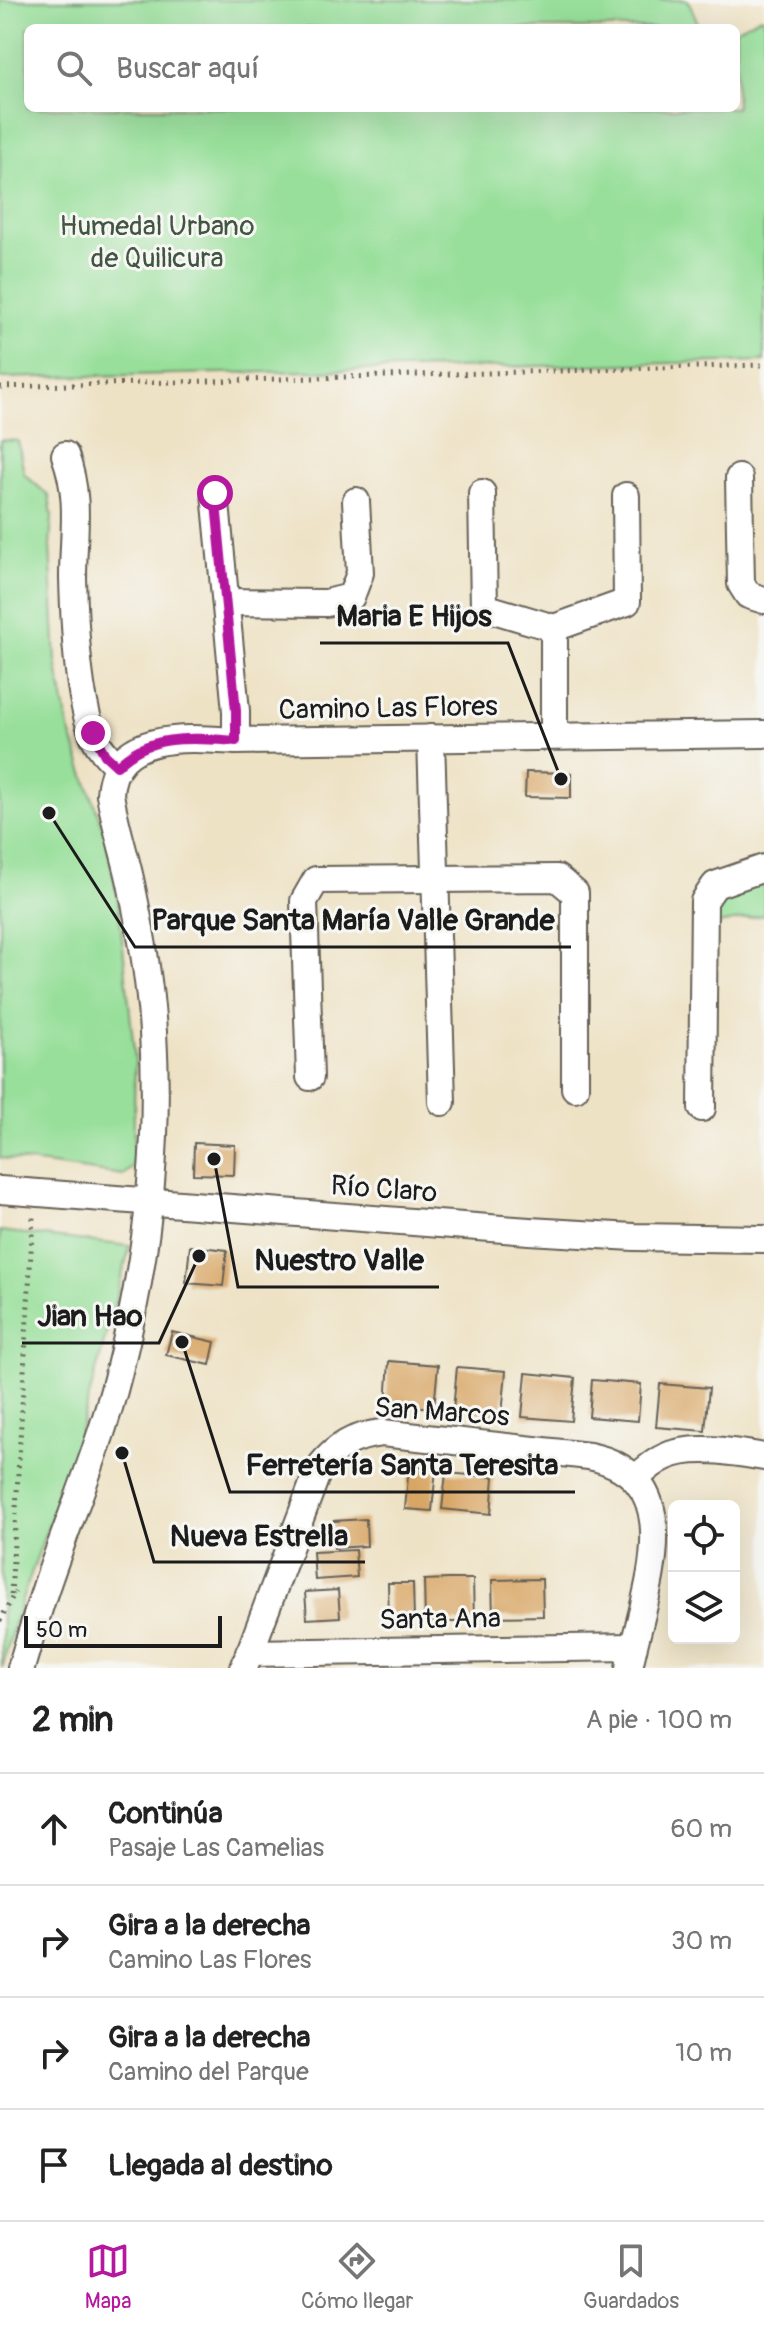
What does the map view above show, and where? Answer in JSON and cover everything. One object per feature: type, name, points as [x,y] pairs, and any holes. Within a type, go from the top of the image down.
[{"type":"street","points":[[21,1668],[118,1376],[145,1247],[155,1138],[153,1030],[148,977],[132,888],[110,794],[117,766],[105,755],[93,733],[80,674],[73,577],[77,509],[65,455]]},
{"type":"street","points":[[739,478],[741,584],[748,595],[764,600]]},
{"type":"street","points":[[215,493],[236,711],[236,741]]},
{"type":"street","points":[[482,493],[484,607],[554,628],[627,602],[626,496]]},
{"type":"street","points":[[226,602],[326,603],[351,597],[360,573],[356,501]]},
{"type":"street","points":[[554,628],[554,736]]},
{"type":"street","name":"Camino Las Flores","points":[[117,766],[128,755],[159,742],[192,738],[236,741],[764,734]]},
{"type":"street","points":[[431,738],[442,1102]]},
{"type":"street","points":[[702,1108],[704,901],[715,885],[764,868]]},
{"type":"street","points":[[310,1077],[304,901],[316,880],[557,878],[575,893],[575,1088]]},
{"type":"street","name":"Río Claro","points":[[0,1190],[529,1231],[764,1239]]},
{"type":"street","name":"San Marcos","points":[[246,1660],[312,1482],[329,1455],[354,1438],[382,1433],[589,1456],[614,1464],[635,1479]]},
{"type":"street","points":[[631,1658],[655,1542],[651,1507],[635,1479],[662,1458],[685,1451],[736,1452],[764,1457]]},
{"type":"street","name":"Santa Ana","points":[[246,1660],[631,1658]]},
{"type":"path","points":[[0,387],[764,365]]},
{"type":"path","points":[[11,1599],[35,1193]]},
{"type":"path","points":[[0,1621],[22,1579]]},
{"type":"green space","name":"Humedal Urbano de Quilicura","points":[[0,0],[688,0],[698,24],[24,24],[24,112],[740,112],[740,27],[764,18],[764,361],[0,378]]},
{"type":"green space","points":[[0,440],[18,441],[24,474],[49,496],[56,662],[69,729],[106,838],[118,901],[135,1059],[133,1167],[123,1175],[0,1158]]},
{"type":"green space","points":[[764,879],[764,915],[714,925],[718,891]]},
{"type":"green space","points":[[0,1231],[130,1246],[73,1456],[17,1613],[2,1668]]},
{"type":"building","points":[[526,772],[571,773],[571,798],[525,797]]},
{"type":"building","points":[[194,1143],[235,1145],[234,1175],[193,1174]]},
{"type":"building","points":[[190,1246],[227,1250],[223,1286],[186,1283]]},
{"type":"building","points":[[172,1332],[215,1342],[210,1365],[166,1355]]},
{"type":"building","points":[[389,1361],[438,1365],[434,1408],[386,1404]]},
{"type":"building","points":[[457,1367],[506,1371],[502,1415],[453,1410]]},
{"type":"building","points":[[526,1373],[575,1378],[571,1421],[522,1417]]},
{"type":"building","points":[[592,1380],[641,1384],[638,1421],[589,1417]]},
{"type":"building","points":[[660,1384],[709,1388],[705,1431],[656,1427]]},
{"type":"building","points":[[409,1466],[436,1469],[432,1511],[405,1509]]},
{"type":"building","points":[[446,1473],[494,1477],[491,1514],[442,1509]]},
{"type":"building","points":[[366,1519],[367,1546],[334,1548],[333,1521]]},
{"type":"building","points":[[355,1550],[357,1577],[315,1580],[313,1552]]},
{"type":"building","points":[[473,1579],[474,1622],[425,1622],[424,1580]]},
{"type":"building","points":[[542,1579],[543,1616],[493,1617],[492,1580]]},
{"type":"building","points":[[388,1583],[413,1583],[414,1619],[389,1620]]},
{"type":"building","points":[[338,1590],[340,1617],[307,1619],[305,1592]]},
{"type":"place","name":"Maria E Hijos","points":[[561,779]]},
{"type":"place","name":"Parque Santa María Valle Grande","points":[[49,813]]},
{"type":"place","name":"Nuestro Valle","points":[[214,1159]]},
{"type":"place","name":"Jian Hao","points":[[199,1256]]},
{"type":"place","name":"Ferretería Santa Teresita","points":[[182,1342]]},
{"type":"place","name":"Nueva Estrella","points":[[122,1453]]},
{"type":"route","points":[[93,733],[105,755],[117,766],[128,755],[159,742],[192,738],[236,741],[236,711],[215,493]]}]
